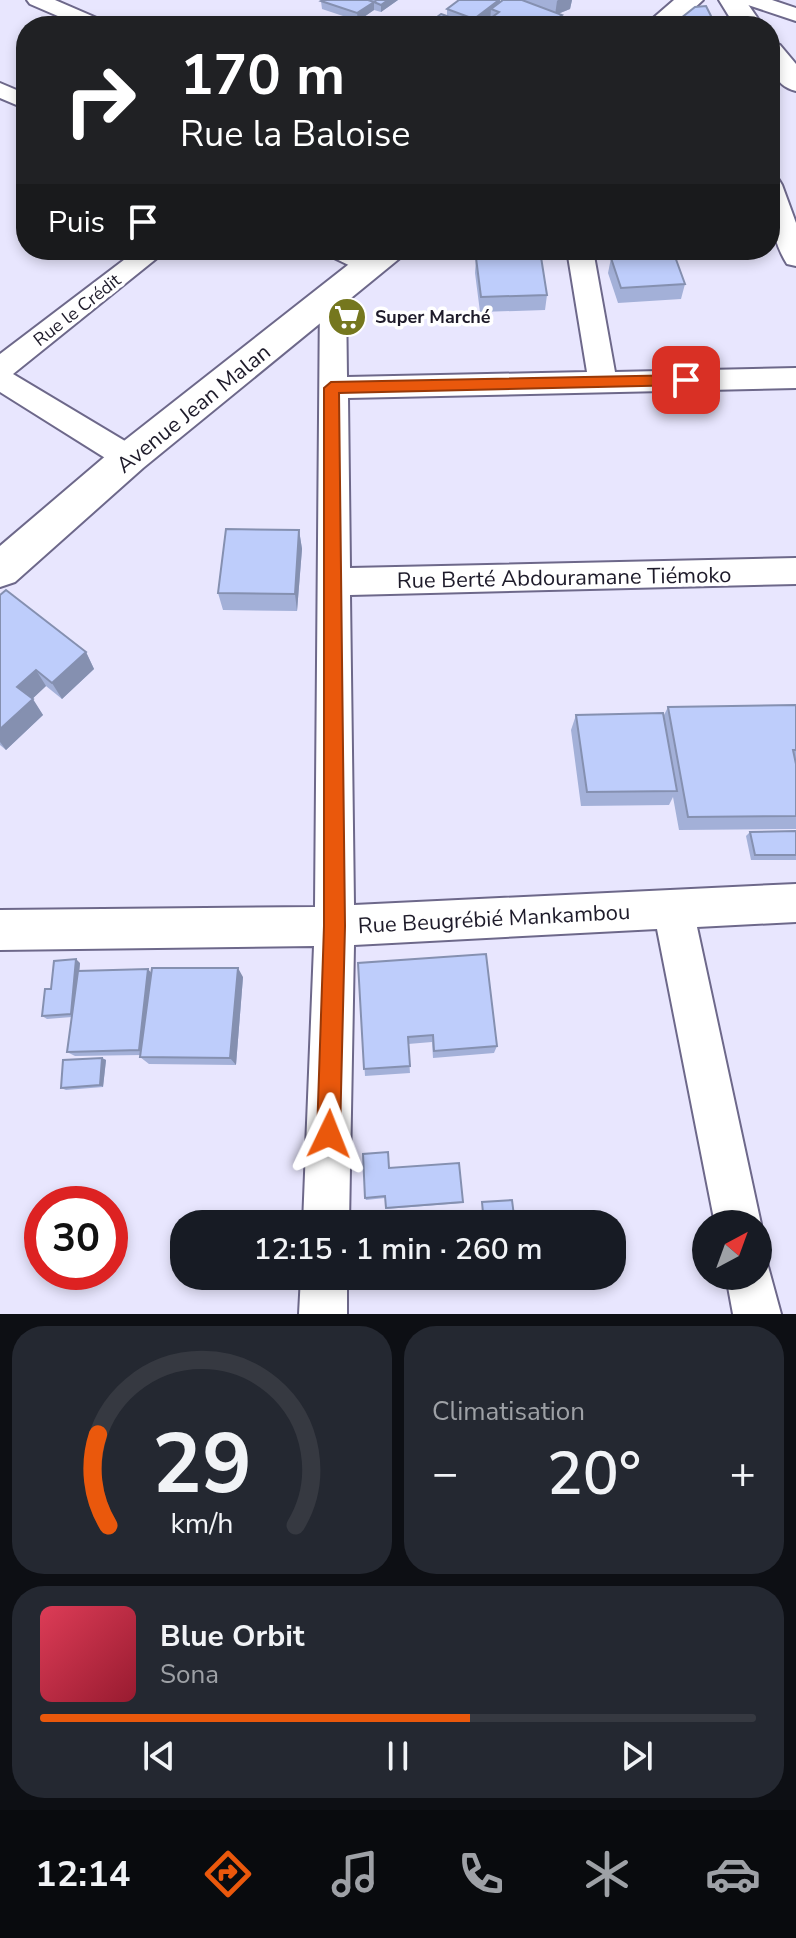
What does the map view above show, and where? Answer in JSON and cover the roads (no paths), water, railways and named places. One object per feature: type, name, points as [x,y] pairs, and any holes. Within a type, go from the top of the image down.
[{"type":"main road","points":[[780,63],[796,82]]},
{"type":"main road","name":"Avenue Jean Malan","points":[[0,570],[129,458],[333,296],[362,260]]},
{"type":"street","points":[[37,0],[75,16]]},
{"type":"street","points":[[491,0],[536,16]]},
{"type":"street","points":[[752,0],[796,15]]},
{"type":"street","points":[[780,213],[796,258]]},
{"type":"street","name":"Rue le Crédit","points":[[0,369],[141,260]]},
{"type":"street","points":[[582,260],[603,382]]},
{"type":"street","points":[[326,1210],[335,926],[333,296]]},
{"type":"street","points":[[331,388],[796,378]]},
{"type":"street","points":[[0,379],[129,458]]},
{"type":"street","name":"Rue Berté Abdouramane Tiémoko","points":[[332,582],[796,571]]},
{"type":"street","name":"Rue Beugrébié Mankambou","points":[[0,930],[335,926],[796,903]]},
{"type":"street","points":[[673,909],[735,1210]]},
{"type":"street","points":[[323,1314],[324,1290]]},
{"type":"street","points":[[752,1290],[757,1314]]},
{"type":"place","name":"Super Marché","points":[[347,317]]}]
